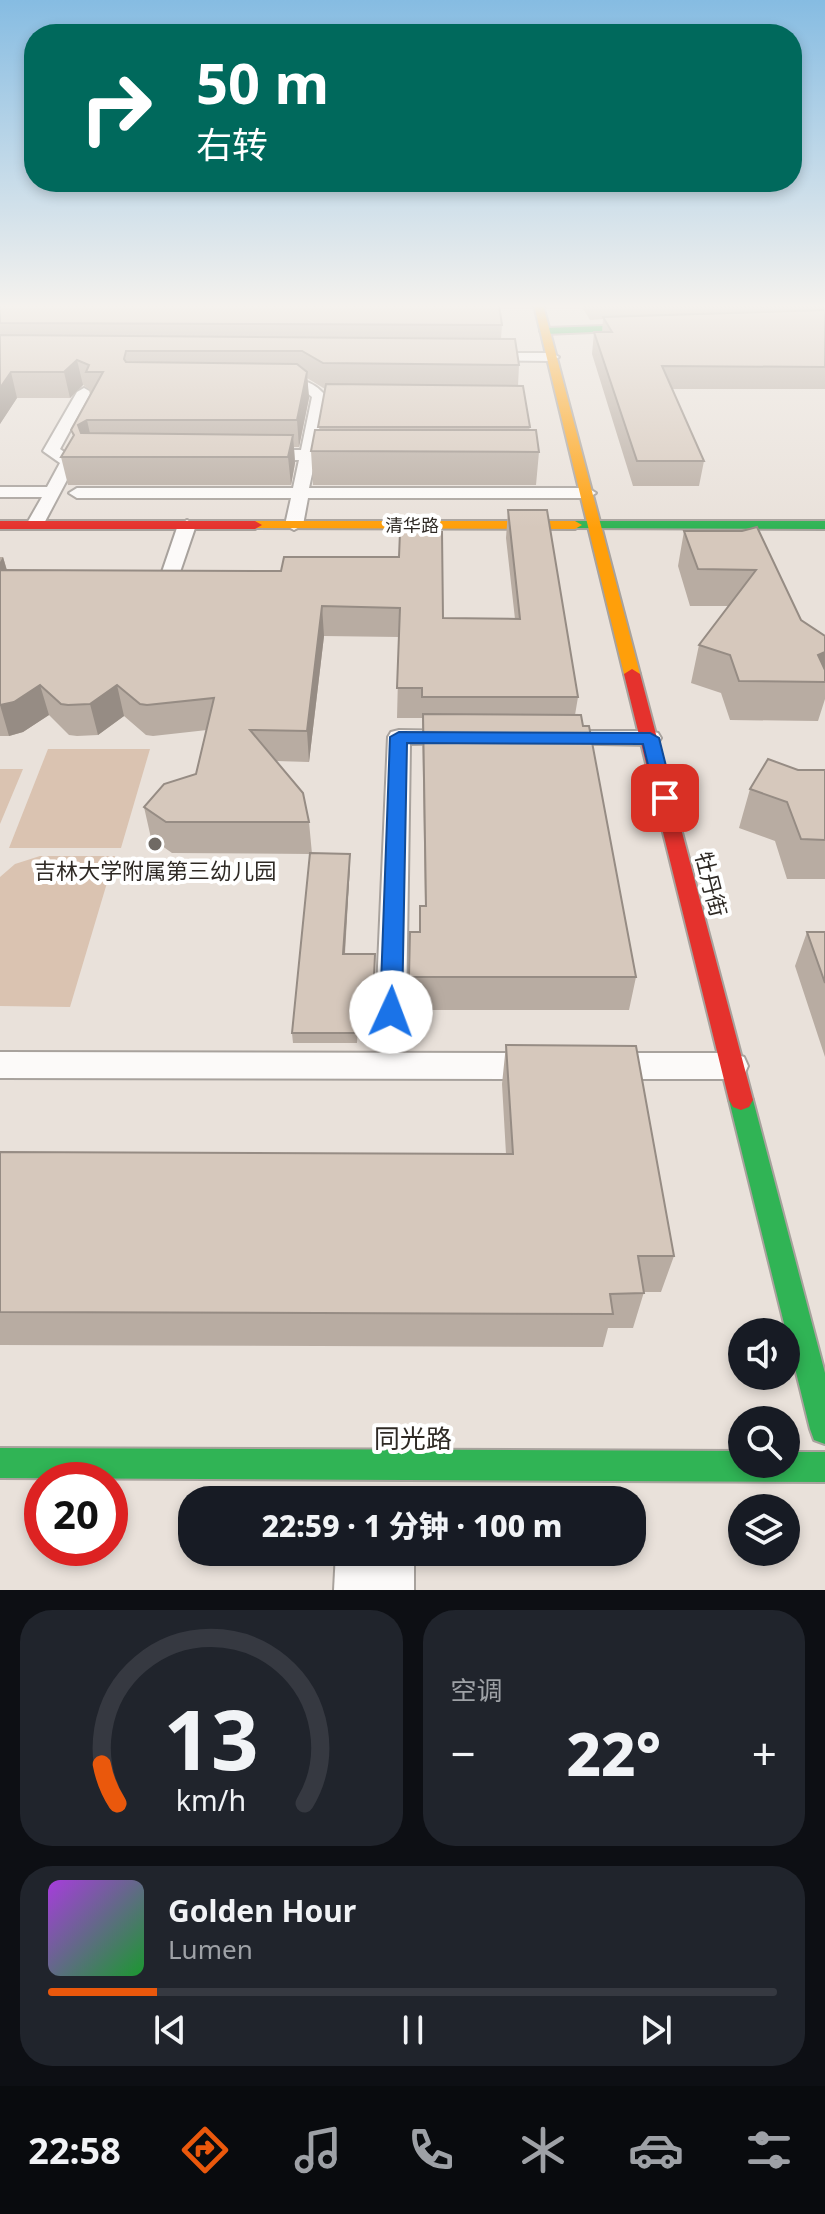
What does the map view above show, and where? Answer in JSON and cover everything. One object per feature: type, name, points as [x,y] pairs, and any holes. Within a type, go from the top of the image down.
[{"type":"street","name":"牡丹街","points":[[558,379],[825,1429]]},
{"type":"street","name":"清华路","points":[[0,525],[825,525]]},
{"type":"street","name":"同光路","points":[[0,1463],[376,1482],[825,1467]]},
{"type":"street","points":[[374,1590],[375,1566]]},
{"type":"lane","points":[[258,383],[304,383],[327,396],[308,455],[294,525]]},
{"type":"lane","points":[[35,525],[69,461],[51,451],[84,392]]},
{"type":"lane","points":[[246,455],[354,455]]},
{"type":"lane","points":[[0,492],[52,492]]},
{"type":"lane","points":[[77,493],[588,493]]},
{"type":"lane","points":[[171,572],[187,525]]},
{"type":"lane","points":[[391,1012],[399,737],[477,738]]},
{"type":"lane","points":[[540,738],[650,738]]},
{"type":"lane","points":[[0,1065],[733,1066]]},
{"type":"shaded area","points":[[48,749],[150,749],[121,848],[9,848]]},
{"type":"shaded area","points":[[0,769],[23,769],[0,824]]},
{"type":"shaded area","points":[[40,856],[115,856],[70,1007],[0,1006],[0,877],[15,864]]},
{"type":"building","points":[[99,379],[306,379],[297,420],[87,420],[78,425],[81,433],[293,435],[288,457],[61,457],[74,435],[71,430]]},
{"type":"building","points":[[610,379],[668,379],[704,461],[637,461]]},
{"type":"building","points":[[326,384],[523,386],[530,427],[318,427]]},
{"type":"building","points":[[315,430],[536,430],[539,452],[311,451]]},
{"type":"building","points":[[508,510],[547,510],[578,697],[422,697],[422,688],[397,688],[400,608],[322,606],[307,731],[250,730],[303,793],[309,822],[166,822],[144,807],[164,784],[196,774],[214,698],[147,705],[140,704],[117,685],[90,704],[68,705],[61,704],[40,685],[14,702],[0,705],[0,570],[281,571],[284,557],[399,557],[400,532],[442,532],[443,618],[520,619]]},
{"type":"building","points":[[757,527],[801,620],[825,636],[825,652],[818,655],[825,670],[825,682],[739,681],[730,655],[699,645],[756,570],[698,569],[684,531],[742,531]]},
{"type":"building","points":[[423,714],[581,715],[583,726],[589,726],[636,977],[409,977],[410,932],[420,932],[420,906],[426,906]]},
{"type":"building","points":[[768,759],[798,770],[825,770],[825,840],[801,839],[787,802],[750,789]]},
{"type":"building","points":[[310,853],[350,854],[343,954],[375,954],[373,1000],[358,1000],[357,1033],[292,1033]]},
{"type":"building","points":[[807,932],[825,932],[825,983]]},
{"type":"building","points":[[506,1045],[636,1046],[674,1256],[638,1256],[644,1293],[610,1294],[613,1314],[0,1312],[0,1152],[513,1154]]},
{"type":"traffic: fast","points":[[575,525],[825,525]]},
{"type":"traffic: fast","points":[[741,1100],[825,1429]]},
{"type":"traffic: fast","points":[[0,1463],[825,1467]]},
{"type":"traffic: slow","points":[[557,379],[632,674]]},
{"type":"traffic: slow","points":[[255,525],[575,525]]},
{"type":"traffic: jam","points":[[0,525],[255,525]]},
{"type":"traffic: jam","points":[[632,674],[741,1100]]},
{"type":"place","name":"吉林大学附属第三幼儿园","points":[[155,844]]},
{"type":"route","points":[[391,1012],[399,737],[650,738],[665,798]]}]
